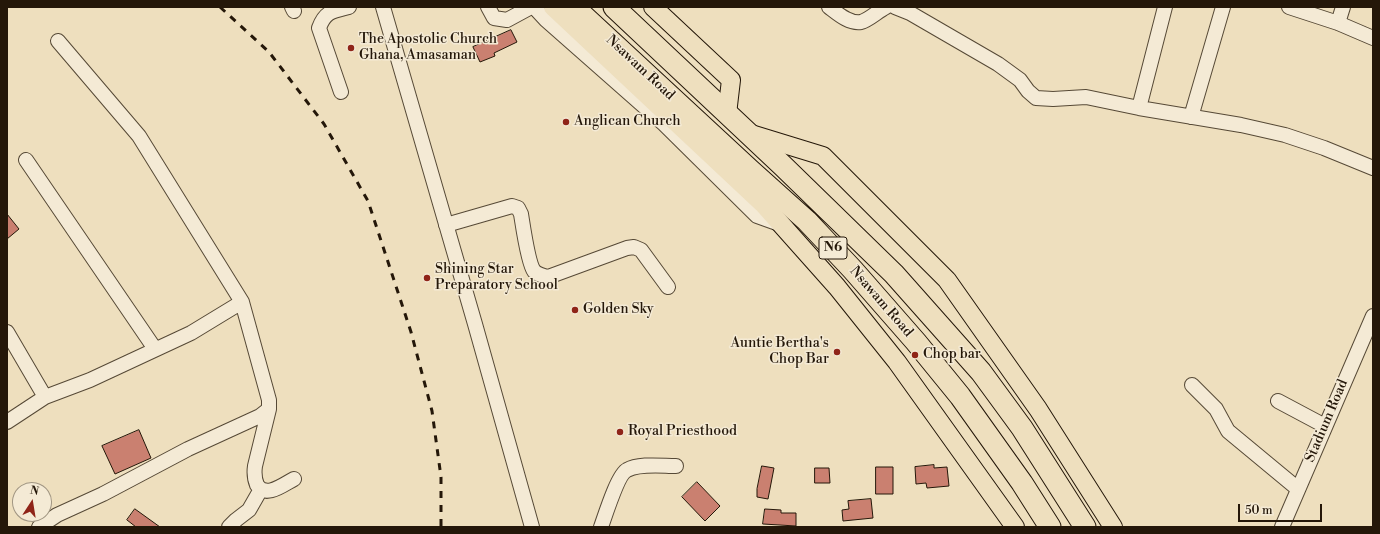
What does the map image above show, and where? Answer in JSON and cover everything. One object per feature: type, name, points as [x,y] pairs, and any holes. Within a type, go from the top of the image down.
[{"type":"highway","name":"Nsawam Road","points":[[574,7],[807,221],[853,270],[916,342],[960,396],[1022,483],[1050,527]]},
{"type":"highway","name":"Nsawam Road","points":[[614,7],[748,133],[894,274],[981,372],[1022,428],[1085,527]]},
{"type":"main road","points":[[553,7],[764,205],[782,225],[837,288],[897,362],[1015,527]]},
{"type":"main road","points":[[654,7],[731,80],[727,114]]},
{"type":"main road","points":[[748,133],[823,156],[947,280],[1038,410],[1113,527]]},
{"type":"street","points":[[341,92],[319,28],[322,19],[330,12],[349,7]]},
{"type":"street","points":[[383,7],[532,527]]},
{"type":"street","points":[[488,7],[494,18],[507,20],[533,7],[664,124],[757,216],[782,225]]},
{"type":"street","points":[[829,7],[851,21],[860,22],[886,7]]},
{"type":"street","points":[[895,7],[910,13],[998,64],[1020,80],[1028,92],[1036,98],[1086,97],[1139,108],[1241,125],[1285,135],[1324,148],[1373,168]]},
{"type":"street","points":[[1139,108],[1165,7]]},
{"type":"street","points":[[1191,117],[1224,7]]},
{"type":"street","points":[[1289,7],[1338,23],[1373,38]]},
{"type":"street","points":[[1338,23],[1342,7]]},
{"type":"street","points":[[58,41],[139,136],[242,302],[270,400],[254,474],[255,481],[261,489],[265,491],[272,491],[294,479]]},
{"type":"street","points":[[26,160],[155,349]]},
{"type":"street","points":[[446,225],[512,206],[518,208],[521,214],[530,262],[533,270],[539,275],[548,277],[627,248],[634,247],[641,250],[668,288]]},
{"type":"street","points":[[7,422],[45,397],[90,380],[190,333],[242,302]]},
{"type":"street","name":"Stadium Road","points":[[1282,527],[1373,316]]},
{"type":"street","points":[[7,332],[45,397]]},
{"type":"street","points":[[1192,385],[1216,409],[1228,431],[1298,489]]},
{"type":"street","points":[[1278,401],[1325,426]]},
{"type":"street","points":[[38,527],[57,515],[102,494],[188,449],[260,416],[269,409]]},
{"type":"street","points":[[601,527],[624,471],[634,467],[676,466]]},
{"type":"street","points":[[229,527],[249,510],[261,489]]},
{"type":"building","points":[[511,30],[517,42],[494,53],[495,56],[480,62],[473,47]]},
{"type":"building","points":[[7,214],[19,229],[7,239]]},
{"type":"building","points":[[139,430],[151,458],[115,474],[102,446]]},
{"type":"building","points":[[934,465],[934,468],[947,467],[949,486],[927,488],[926,483],[916,484],[915,467]]},
{"type":"building","points":[[762,466],[774,468],[768,499],[757,497],[757,489]]},
{"type":"building","points":[[876,467],[893,467],[893,494],[876,494]]},
{"type":"building","points":[[815,468],[829,468],[830,483],[815,483]]},
{"type":"building","points":[[697,482],[720,506],[705,521],[682,497]]},
{"type":"building","points":[[871,499],[873,518],[843,521],[842,510],[849,509],[848,501]]},
{"type":"building","points":[[135,509],[160,527],[136,527],[127,520]]},
{"type":"building","points":[[765,509],[781,510],[781,513],[796,513],[796,526],[763,524]]},
{"type":"railway","points":[[220,7],[269,52],[324,124],[368,201],[411,332],[432,411],[441,477],[441,527]]},
{"type":"place","name":"The Apostolic Church Ghana, Amasaman","points":[[351,48]]},
{"type":"place","name":"Anglican Church","points":[[566,122]]},
{"type":"place","name":"Shining Star Preparatory School","points":[[427,278]]},
{"type":"place","name":"Golden Sky","points":[[575,310]]},
{"type":"place","name":"Auntie Bertha's Chop Bar","points":[[837,352]]},
{"type":"place","name":"Chop bar","points":[[915,355]]},
{"type":"place","name":"Royal Priesthood","points":[[620,432]]}]
